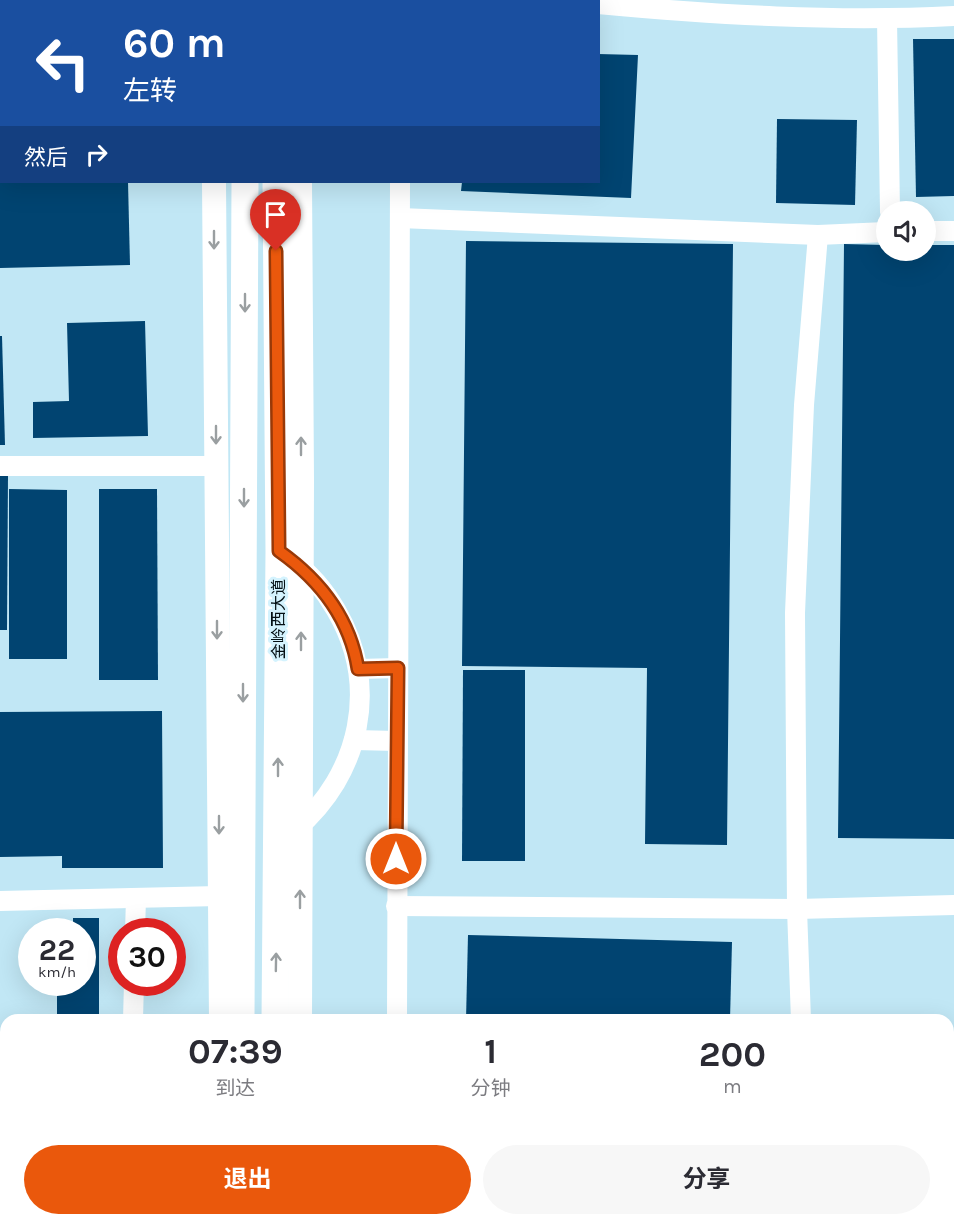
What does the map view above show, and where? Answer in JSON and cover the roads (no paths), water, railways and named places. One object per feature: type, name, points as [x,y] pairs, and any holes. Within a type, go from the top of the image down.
[{"type":"main road","points":[[241,1014],[245,183]]},
{"type":"main road","name":"金岭西大道","points":[[275,1014],[279,551],[276,183]]},
{"type":"street","points":[[600,4],[694,13],[887,19],[954,16]]},
{"type":"street","points":[[887,19],[890,201]]},
{"type":"street","points":[[214,183],[221,1014]]},
{"type":"street","points":[[300,183],[302,568],[300,1014]]},
{"type":"street","points":[[397,1014],[400,183]]},
{"type":"street","points":[[399,218],[818,235],[876,232]]},
{"type":"street","points":[[936,231],[954,231]]},
{"type":"street","points":[[801,1014],[797,909],[795,613],[804,405],[818,235]]},
{"type":"street","points":[[0,466],[216,466]]},
{"type":"street","points":[[278,841],[300,825],[327,796],[340,777],[354,740],[360,688],[351,642],[330,599],[302,568],[279,551]]},
{"type":"street","points":[[358,669],[398,668]]},
{"type":"street","points":[[354,740],[397,741]]},
{"type":"street","points":[[0,901],[219,896]]},
{"type":"street","points":[[135,918],[136,898]]},
{"type":"street","points":[[396,906],[797,909],[954,905]]},
{"type":"street","points":[[133,1014],[134,996]]}]
